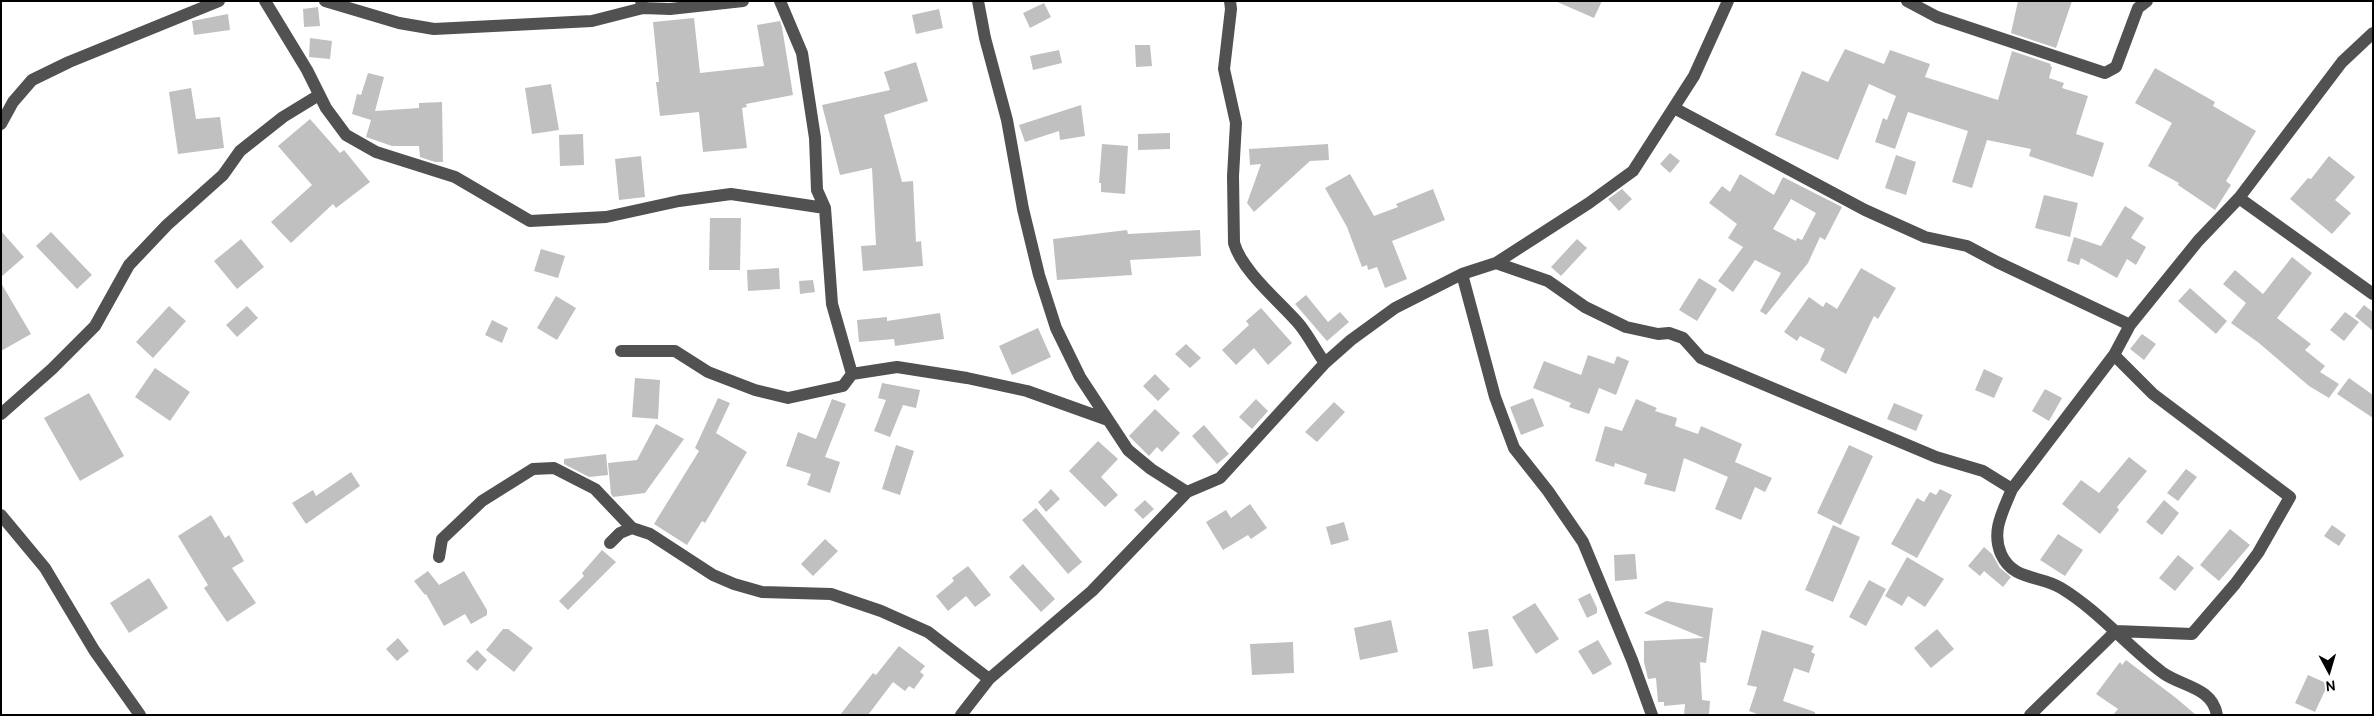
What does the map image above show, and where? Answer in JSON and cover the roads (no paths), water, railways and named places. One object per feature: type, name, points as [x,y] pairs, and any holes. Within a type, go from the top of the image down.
[{"type":"street","points":[[1,124],[13,102],[32,80],[69,62],[218,1]]},
{"type":"street","points":[[265,1],[307,70],[326,108],[346,135],[376,152],[455,177],[530,221],[606,217],[679,201],[731,194],[825,208]]},
{"type":"street","points":[[325,1],[399,23],[434,29],[592,21],[642,4],[670,9],[743,1]]},
{"type":"street","points":[[780,1],[802,53],[815,138],[817,190],[825,208],[832,304],[852,374]]},
{"type":"street","points":[[978,1],[985,38],[1007,120],[1023,209],[1039,275],[1056,328],[1080,377],[1128,450],[1151,469],[1187,492]]},
{"type":"street","points":[[1230,1],[1231,9],[1224,69],[1236,123],[1233,195],[1234,243],[1237,252],[1258,281],[1300,326],[1325,363]]},
{"type":"street","points":[[961,715],[989,680],[1092,591],[1187,492],[1220,478],[1325,363],[1351,340],[1395,308],[1462,274],[1496,263],[1589,203],[1633,171],[1694,76],[1728,1]]},
{"type":"street","points":[[1907,1],[1938,17],[2104,73],[2116,67],[2138,8],[2147,1]]},
{"type":"street","points":[[2217,715],[2213,700],[2207,694],[2164,674],[2116,630],[2060,587],[2023,576],[2008,565],[2002,556],[1996,538],[2002,513],[2012,489],[2114,355],[2130,325],[2198,241],[2240,198],[2342,62],[2373,33]]},
{"type":"street","points":[[1,414],[52,369],[95,326],[129,265],[167,225],[224,175],[240,151],[283,117],[319,95]]},
{"type":"street","points":[[1674,108],[1865,210],[1925,237],[1967,246],[2130,325]]},
{"type":"street","points":[[2240,198],[2372,293]]},
{"type":"street","points":[[1496,263],[1548,281],[1585,307],[1626,328],[1658,334],[1669,333],[1683,338],[1701,358],[1936,458],[1983,471],[2012,489]]},
{"type":"street","points":[[1462,274],[1495,397],[1514,448],[1583,542],[1632,660],[1652,715]]},
{"type":"street","points":[[621,351],[675,351],[708,372],[755,390],[788,398],[843,386],[852,374],[897,367],[968,378],[1027,391],[1108,420]]},
{"type":"street","points":[[2030,715],[2116,630],[2192,634],[2235,584],[2258,553],[2290,497],[2154,394],[2114,355]]},
{"type":"street","points":[[439,556],[442,539],[482,501],[533,469],[554,468],[595,489],[632,528],[650,534],[713,575],[734,584],[762,592],[831,594],[881,611],[928,632],[989,680]]},
{"type":"street","points":[[1,515],[45,568],[94,650],[140,715]]},
{"type":"street","points":[[610,543],[620,532],[632,528]]}]
